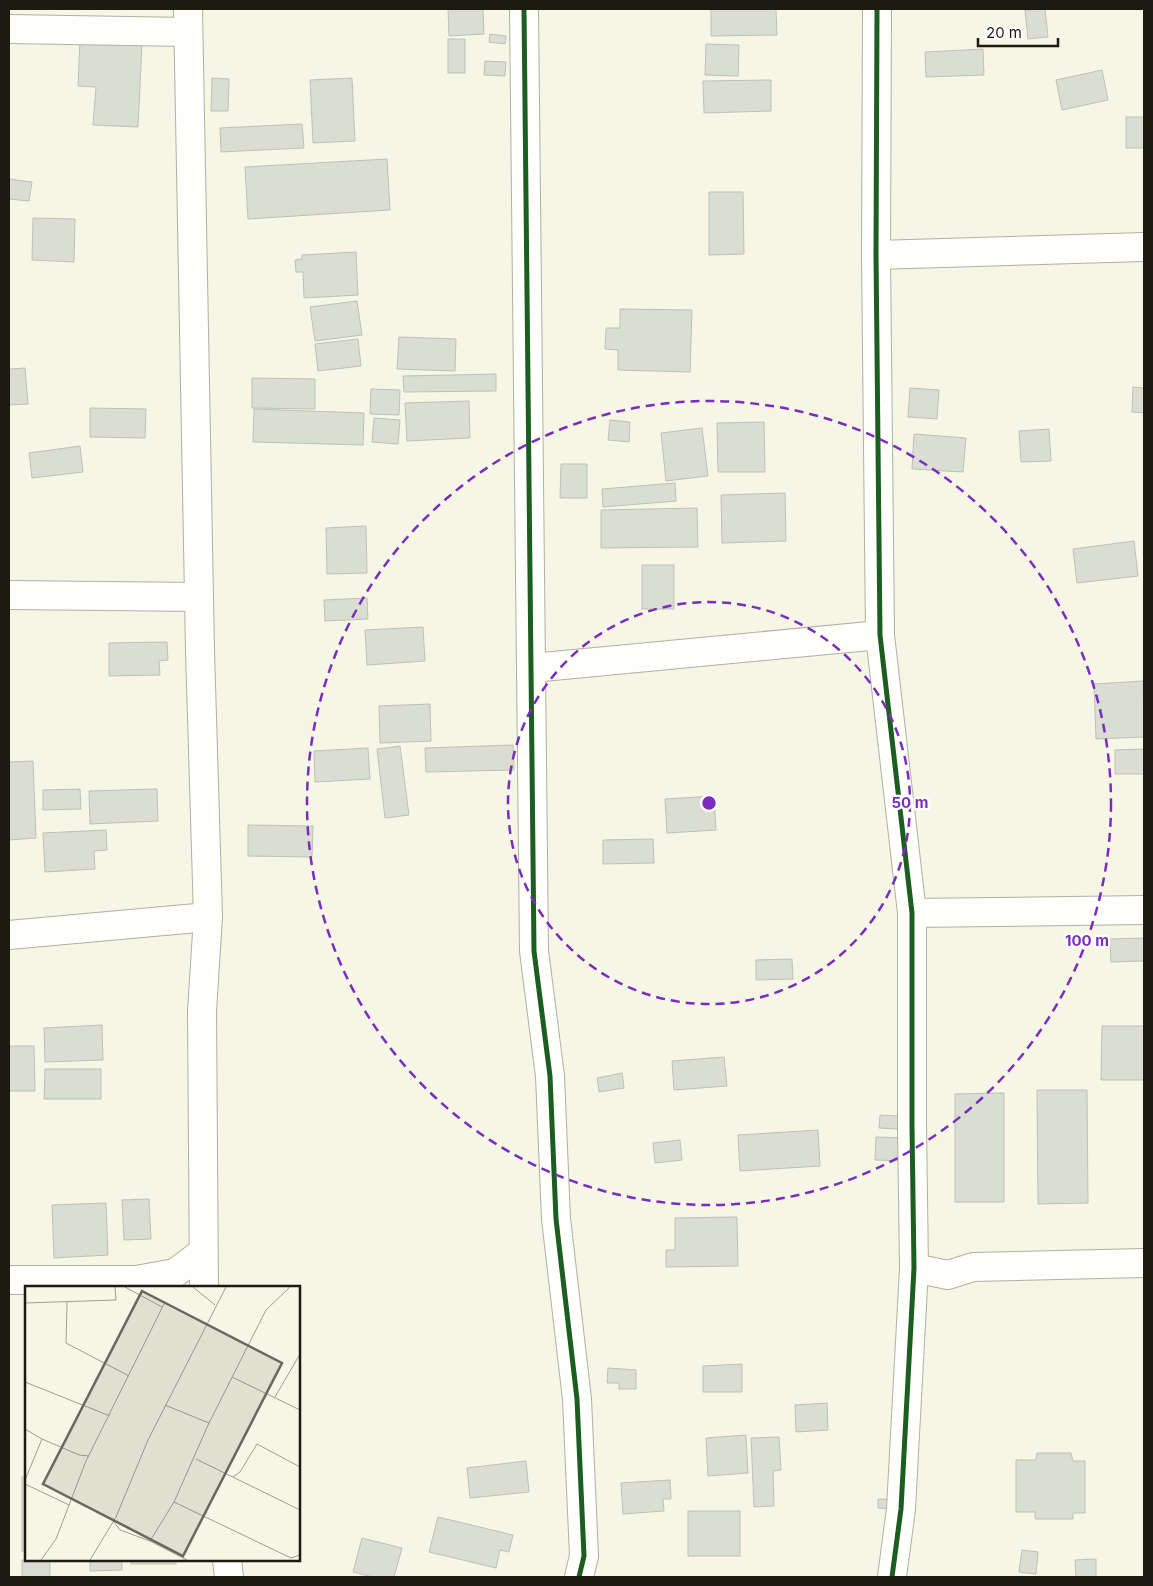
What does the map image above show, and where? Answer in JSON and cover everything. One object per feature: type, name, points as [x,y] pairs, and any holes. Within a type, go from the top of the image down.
[{"type":"street","points":[[524,9],[534,951],[550,1076],[556,1219],[576,1399],[584,1556],[579,1577]]},
{"type":"street","points":[[877,9],[876,256],[880,635],[912,913],[914,1268],[901,1509],[892,1577]]},
{"type":"street","points":[[9,29],[188,21],[199,597],[208,917],[202,1011],[204,1286]]},
{"type":"street","points":[[876,256],[1144,247]]},
{"type":"street","points":[[9,595],[199,597]]},
{"type":"street","points":[[532,668],[880,635]]},
{"type":"street","points":[[912,913],[1144,910]]},
{"type":"street","points":[[9,935],[208,917]]},
{"type":"street","points":[[9,1280],[185,1280],[203,1252]]},
{"type":"street","points":[[914,1268],[948,1274],[973,1267],[1144,1263]]},
{"type":"street","points":[[227,1561],[229,1577]]},
{"type":"building","points":[[448,9],[483,9],[484,34],[449,36]]},
{"type":"building","points":[[711,9],[776,9],[777,35],[711,36]]},
{"type":"building","points":[[1045,9],[1048,37],[1028,39],[1025,10]]},
{"type":"building","points":[[490,34],[506,36],[505,44],[489,42]]},
{"type":"building","points":[[448,39],[465,39],[465,73],[448,73]]},
{"type":"building","points":[[80,40],[142,43],[138,127],[93,125],[96,87],[78,86]]},
{"type":"building","points":[[706,44],[739,45],[738,76],[705,75]]},
{"type":"building","points":[[983,49],[984,75],[926,77],[925,52]]},
{"type":"building","points":[[485,61],[506,62],[505,76],[484,75]]},
{"type":"building","points":[[1102,70],[1108,100],[1062,110],[1056,80]]},
{"type":"building","points":[[212,78],[229,79],[228,111],[211,111]]},
{"type":"building","points":[[352,78],[355,141],[313,143],[310,80]]},
{"type":"building","points":[[771,80],[771,111],[704,113],[703,81]]},
{"type":"building","points":[[1126,117],[1144,117],[1144,148],[1126,148]]},
{"type":"building","points":[[302,124],[304,148],[221,152],[220,128]]},
{"type":"building","points":[[387,159],[390,210],[248,219],[245,167]]},
{"type":"building","points":[[9,179],[32,182],[29,201],[9,199]]},
{"type":"building","points":[[709,192],[743,192],[744,254],[709,255]]},
{"type":"building","points":[[33,218],[75,219],[74,262],[32,260]]},
{"type":"building","points":[[356,252],[358,295],[304,298],[303,272],[296,272],[295,260],[302,259],[302,255]]},
{"type":"building","points":[[357,301],[362,335],[315,341],[310,307]]},
{"type":"building","points":[[620,309],[692,310],[690,372],[618,370],[618,350],[605,349],[606,328],[620,328]]},
{"type":"building","points":[[399,337],[456,339],[455,371],[397,369]]},
{"type":"building","points":[[358,339],[361,366],[318,371],[315,344]]},
{"type":"building","points":[[25,368],[28,404],[9,405],[9,369]]},
{"type":"building","points":[[496,374],[496,391],[404,392],[403,376]]},
{"type":"building","points":[[252,378],[315,379],[315,409],[252,408]]},
{"type":"building","points":[[1133,387],[1144,388],[1144,413],[1132,412]]},
{"type":"building","points":[[910,388],[939,390],[937,419],[908,417]]},
{"type":"building","points":[[371,389],[400,390],[399,415],[370,414]]},
{"type":"building","points":[[469,401],[470,438],[407,441],[405,403]]},
{"type":"building","points":[[90,408],[146,409],[145,438],[90,437]]},
{"type":"building","points":[[254,409],[364,413],[363,445],[253,442]]},
{"type":"building","points":[[374,418],[400,420],[398,444],[372,442]]},
{"type":"building","points":[[610,420],[630,422],[629,442],[608,440]]},
{"type":"building","points":[[764,422],[765,472],[718,472],[717,423]]},
{"type":"building","points":[[702,428],[708,476],[666,481],[661,433]]},
{"type":"building","points":[[1049,429],[1051,461],[1021,462],[1019,431]]},
{"type":"building","points":[[914,434],[966,438],[963,472],[912,469]]},
{"type":"building","points":[[80,446],[83,472],[32,478],[29,453]]},
{"type":"building","points":[[561,464],[587,464],[587,498],[560,498]]},
{"type":"building","points":[[675,483],[676,501],[603,507],[602,489]]},
{"type":"building","points":[[785,493],[786,541],[722,543],[721,495]]},
{"type":"building","points":[[697,508],[698,547],[601,548],[601,510]]},
{"type":"building","points":[[366,526],[367,573],[327,574],[326,528]]},
{"type":"building","points":[[1134,541],[1138,576],[1077,583],[1073,549]]},
{"type":"building","points":[[642,565],[674,565],[674,609],[642,609]]},
{"type":"building","points":[[367,598],[368,619],[325,621],[324,600]]},
{"type":"building","points":[[423,627],[425,661],[367,665],[365,630]]},
{"type":"building","points":[[167,642],[168,660],[159,661],[160,675],[109,676],[109,643]]},
{"type":"building","points":[[1143,681],[1144,737],[1096,739],[1094,684]]},
{"type":"building","points":[[430,704],[431,741],[380,743],[379,706]]},
{"type":"building","points":[[513,745],[514,770],[426,772],[425,748]]},
{"type":"building","points":[[400,746],[409,815],[385,818],[377,749]]},
{"type":"building","points":[[368,748],[370,779],[315,782],[314,751]]},
{"type":"building","points":[[1144,749],[1144,774],[1115,774],[1115,750]]},
{"type":"building","points":[[33,761],[36,838],[9,840],[9,762]]},
{"type":"building","points":[[80,789],[81,809],[43,810],[43,790]]},
{"type":"building","points":[[157,789],[158,821],[90,824],[89,791]]},
{"type":"building","points":[[714,796],[716,830],[667,833],[665,799]]},
{"type":"building","points":[[248,825],[313,826],[312,857],[248,856]]},
{"type":"building","points":[[106,830],[107,850],[94,851],[95,869],[45,872],[43,833]]},
{"type":"building","points":[[653,839],[654,863],[603,864],[603,840]]},
{"type":"building","points":[[1144,938],[1144,961],[1111,962],[1110,939]]},
{"type":"building","points":[[792,959],[793,979],[756,980],[756,960]]},
{"type":"building","points":[[102,1025],[103,1060],[45,1062],[44,1028]]},
{"type":"building","points":[[1102,1026],[1144,1026],[1144,1080],[1101,1080]]},
{"type":"building","points":[[9,1046],[34,1046],[35,1091],[9,1091]]},
{"type":"building","points":[[724,1057],[727,1086],[674,1090],[672,1061]]},
{"type":"building","points":[[45,1069],[101,1069],[101,1099],[44,1099]]},
{"type":"building","points":[[622,1073],[624,1088],[599,1092],[597,1078]]},
{"type":"building","points":[[1037,1090],[1087,1090],[1088,1203],[1038,1204]]},
{"type":"building","points":[[1004,1093],[1004,1202],[955,1202],[955,1094]]},
{"type":"building","points":[[880,1115],[899,1116],[898,1129],[879,1128]]},
{"type":"building","points":[[818,1130],[820,1166],[740,1171],[738,1135]]},
{"type":"building","points":[[876,1137],[907,1138],[906,1161],[875,1160]]},
{"type":"building","points":[[680,1140],[682,1160],[655,1163],[653,1143]]},
{"type":"building","points":[[149,1199],[151,1239],[124,1240],[122,1200]]},
{"type":"building","points":[[106,1203],[108,1255],[54,1258],[52,1205]]},
{"type":"building","points":[[737,1217],[738,1266],[666,1267],[666,1250],[675,1250],[675,1218]]},
{"type":"building","points":[[742,1364],[742,1392],[703,1392],[703,1366]]},
{"type":"building","points":[[608,1368],[636,1370],[636,1389],[619,1389],[619,1383],[607,1383]]},
{"type":"building","points":[[827,1403],[828,1430],[796,1432],[795,1405]]},
{"type":"building","points":[[746,1435],[748,1473],[708,1476],[706,1438]]},
{"type":"building","points":[[779,1437],[781,1470],[773,1471],[774,1506],[754,1507],[751,1438]]},
{"type":"building","points":[[1037,1453],[1071,1453],[1073,1461],[1085,1461],[1085,1513],[1073,1513],[1073,1519],[1035,1519],[1035,1512],[1016,1512],[1016,1460],[1036,1460]]},
{"type":"building","points":[[526,1461],[529,1492],[470,1498],[467,1468]]},
{"type":"building","points":[[22,1477],[25,1477],[25,1551],[22,1551]]},
{"type":"building","points":[[670,1480],[671,1499],[663,1499],[664,1511],[623,1514],[621,1483]]},
{"type":"building","points":[[878,1499],[897,1500],[897,1509],[878,1508]]},
{"type":"building","points":[[688,1511],[740,1511],[740,1556],[688,1556]]},
{"type":"building","points":[[438,1517],[513,1535],[509,1552],[500,1550],[496,1568],[429,1552]]},
{"type":"building","points":[[362,1538],[402,1548],[394,1577],[373,1577],[353,1572]]},
{"type":"building","points":[[1022,1550],[1038,1552],[1036,1574],[1019,1572]]},
{"type":"building","points":[[1096,1559],[1096,1577],[1076,1577],[1075,1560]]},
{"type":"building","points":[[22,1560],[50,1561],[50,1577],[22,1577]]},
{"type":"building","points":[[90,1561],[122,1561],[122,1570],[90,1571]]},
{"type":"building","points":[[131,1561],[176,1561],[176,1564],[131,1564]]},
{"type":"cycle path","points":[[524,9],[534,951],[550,1076],[556,1219],[577,1399],[584,1556],[579,1577]]},
{"type":"cycle path","points":[[877,9],[876,255],[880,635],[912,913],[914,1268],[901,1509],[892,1577]]}]
